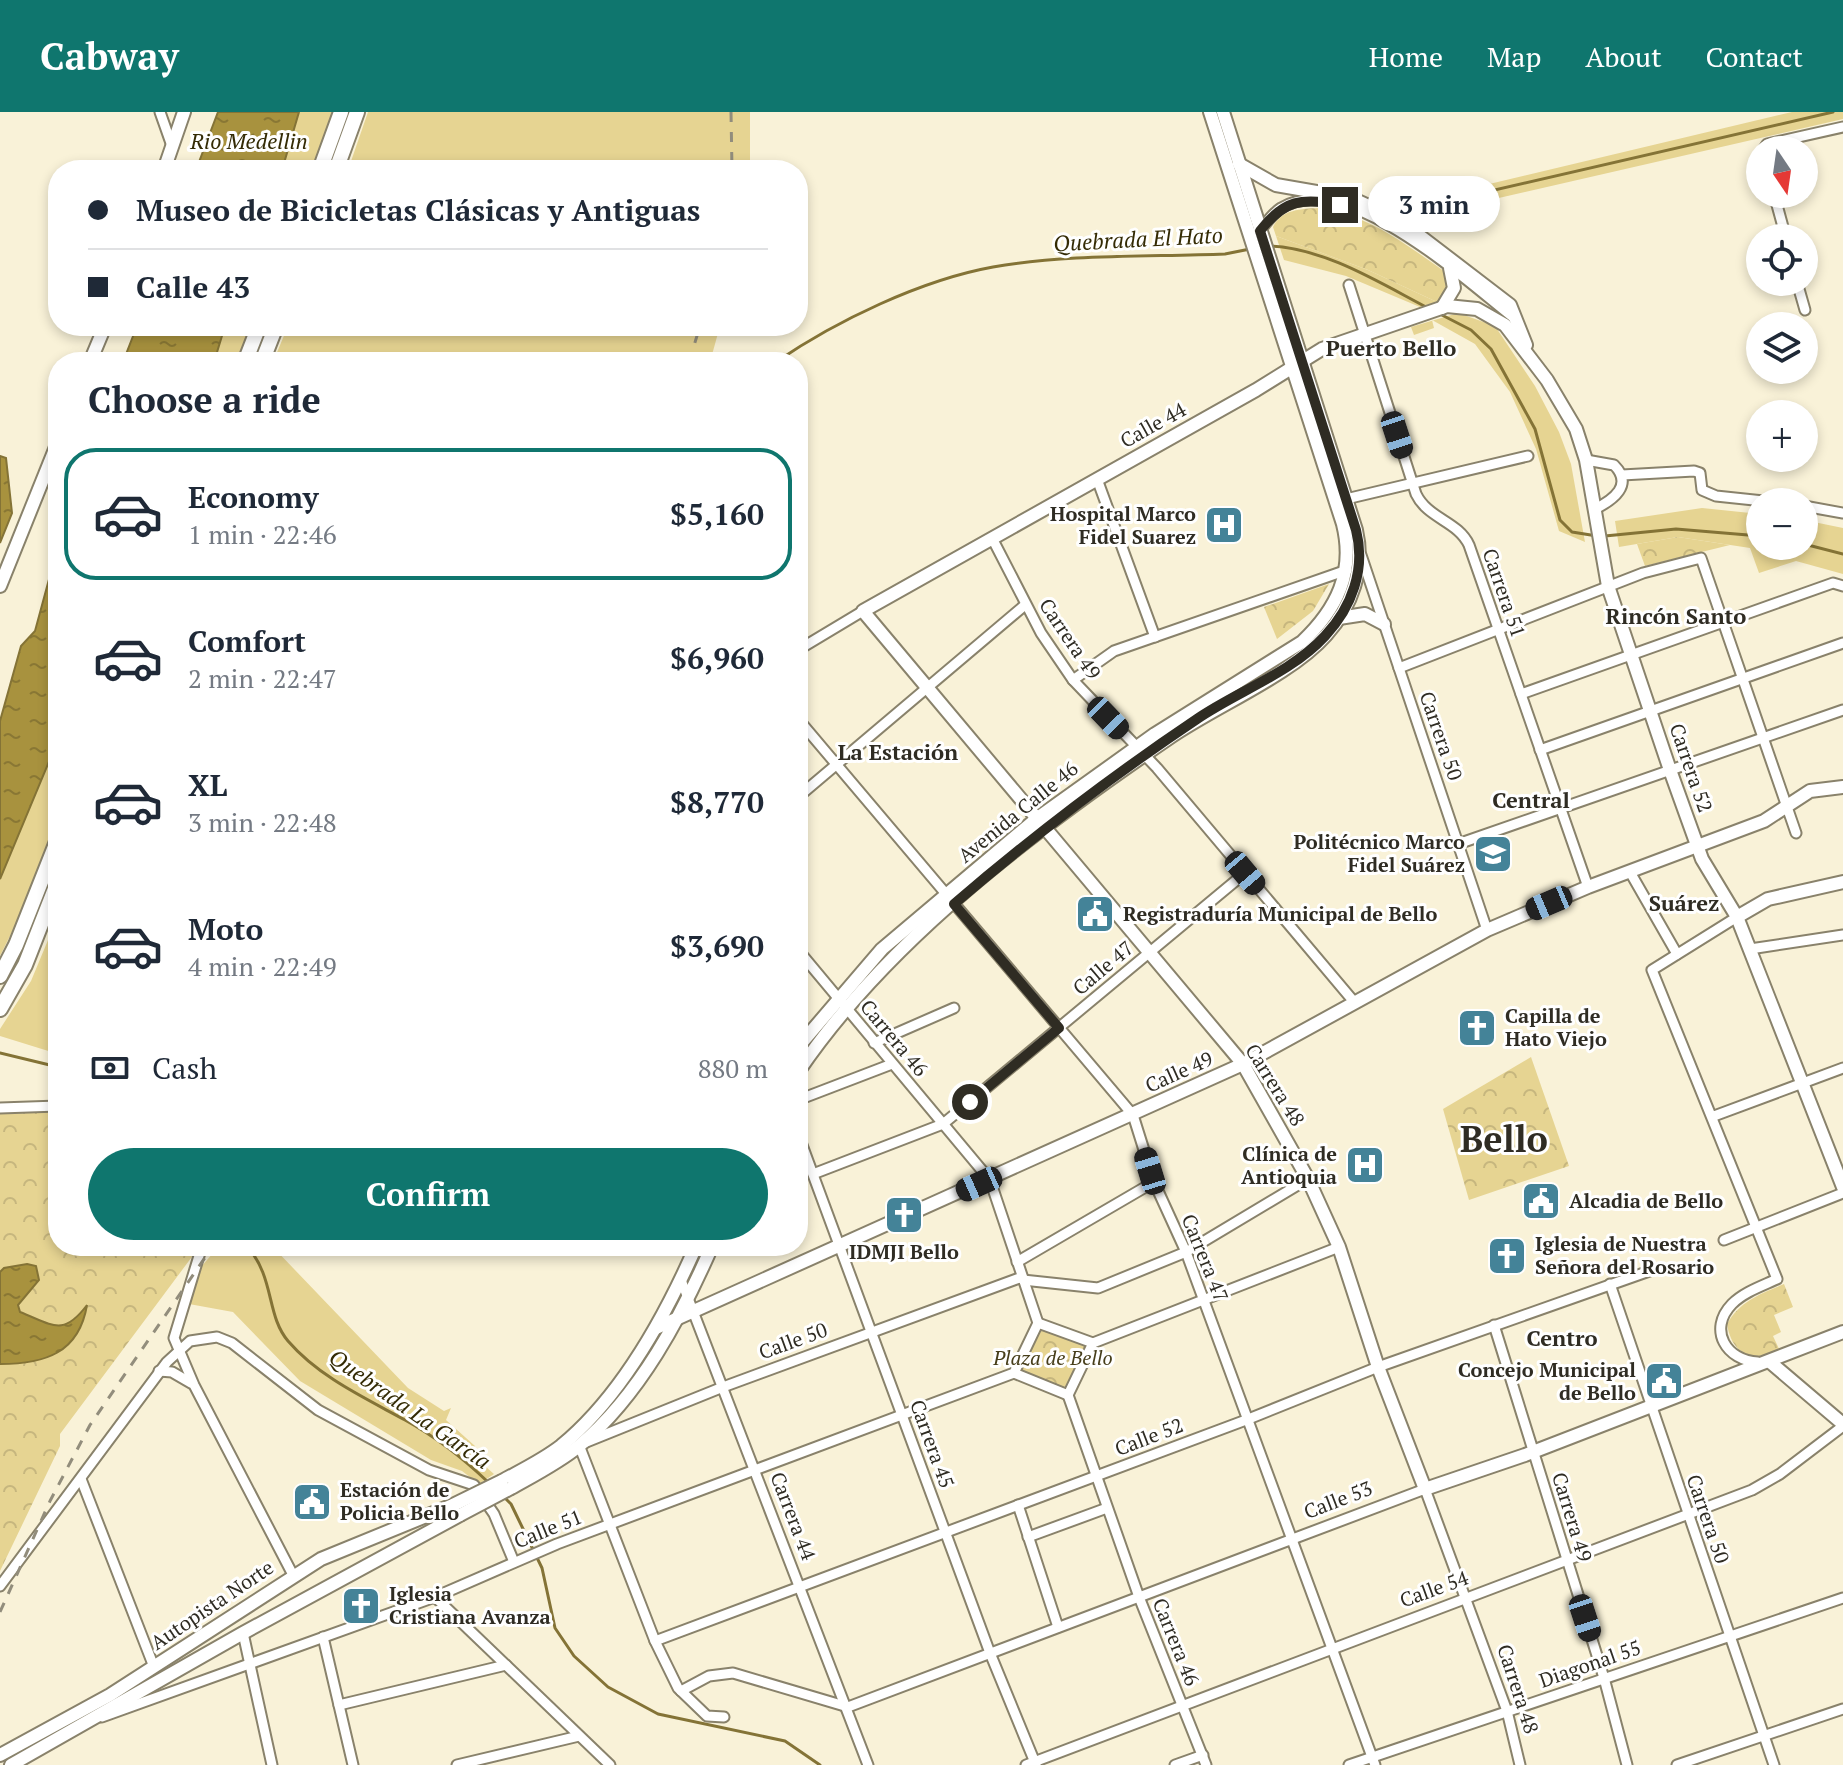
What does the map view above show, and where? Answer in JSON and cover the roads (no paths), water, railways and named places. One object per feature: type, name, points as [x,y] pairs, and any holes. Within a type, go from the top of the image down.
[{"type":"highway","points":[[324,160],[341,112]]},
{"type":"highway","points":[[340,160],[357,112]]},
{"type":"highway","points":[[0,976],[16,945],[48,864]]},
{"type":"highway","points":[[0,1009],[25,965],[48,906]]},
{"type":"main road","points":[[167,160],[184,112]]},
{"type":"main road","points":[[1208,112],[1223,132],[1239,164],[1264,263],[1346,499],[1360,552]]},
{"type":"main road","points":[[1225,112],[1223,132],[1257,235]]},
{"type":"main road","points":[[1239,164],[1279,186],[1336,194],[1388,213],[1430,241],[1506,302],[1518,321],[1530,356]]},
{"type":"main road","points":[[1442,308],[1453,293],[1450,268]]},
{"type":"main road","name":"Calle 44","points":[[863,611],[1322,349],[1442,308],[1468,307],[1487,313],[1505,325],[1530,356]]},
{"type":"main road","name":"Carrera 52","points":[[1530,356],[1569,415],[1586,460],[1608,586],[1670,770],[1698,847],[1737,917],[1804,1082],[1843,1190]]},
{"type":"main road","points":[[1297,364],[1343,524],[1347,570]]},
{"type":"main road","points":[[0,586],[48,467]]},
{"type":"main road","name":"Avenida Calle 46","points":[[1140,751],[1304,655],[1339,618],[1356,584],[1360,552]]},
{"type":"main road","name":"Avenida Calle 46","points":[[808,1037],[951,900],[1039,825],[1140,751],[1302,642],[1336,603],[1347,570]]},
{"type":"main road","name":"Carrera 48","points":[[863,611],[1039,825],[1243,1064],[1308,1179],[1339,1247],[1378,1367],[1425,1489]]},
{"type":"main road","points":[[1339,618],[1365,614],[1384,624]]},
{"type":"main road","name":"Calle 49","points":[[656,1328],[1243,1064],[1487,930],[1588,887],[1764,821],[1810,791],[1843,787]]},
{"type":"main road","points":[[1737,917],[1768,899],[1843,882]]},
{"type":"main road","name":"Avenida Calle 46","points":[[808,1056],[841,1004]]},
{"type":"main road","points":[[506,1485],[575,1434],[656,1328],[692,1256]]},
{"type":"main road","points":[[457,1510],[579,1445],[646,1367],[677,1319],[707,1256]]},
{"type":"main road","name":"Calle 53","points":[[1425,1489],[1533,1452],[1843,1332]]},
{"type":"main road","points":[[1770,1362],[1843,1425]]},
{"type":"main road","name":"Autopista Norte","points":[[0,1755],[154,1667],[293,1575],[352,1545],[457,1510]]},
{"type":"main road","name":"Autopista Norte","points":[[11,1765],[457,1510]]},
{"type":"street","points":[[160,112],[172,146]]},
{"type":"street","points":[[1808,136],[1843,127]]},
{"type":"street","points":[[1257,235],[1285,206],[1305,201],[1354,208],[1387,223],[1518,321]]},
{"type":"street","name":"Carrera 51","points":[[1349,285],[1413,483],[1425,509],[1465,537],[1588,887]]},
{"type":"street","points":[[1801,296],[1805,310]]},
{"type":"street","points":[[1346,499],[1528,456]]},
{"type":"street","points":[[1586,460],[1614,465],[1622,475],[1622,489],[1616,497],[1595,509]]},
{"type":"street","points":[[1622,475],[1694,471],[1700,473],[1702,490],[1716,496],[1746,499]]},
{"type":"street","points":[[1097,479],[1155,637]]},
{"type":"street","points":[[1818,509],[1843,513]]},
{"type":"street","name":"Carrera 49","points":[[992,538],[1025,605],[1073,680],[1140,751],[1355,1003]]},
{"type":"street","name":"Carrera 50","points":[[1360,552],[1487,930]]},
{"type":"street","points":[[1399,668],[1651,570],[1701,558],[1796,833]]},
{"type":"street","points":[[1073,680],[1104,656],[1347,570]]},
{"type":"street","points":[[1521,694],[1833,583],[1843,586]]},
{"type":"street","points":[[808,788],[1025,605]]},
{"type":"street","name":"Calle 44","points":[[808,644],[863,611]]},
{"type":"street","points":[[1540,750],[1843,643]]},
{"type":"street","points":[[1458,844],[1843,710]]},
{"type":"street","name":"Carrera 47","points":[[808,731],[1133,1115],[1154,1182],[1186,1252],[1374,1761]]},
{"type":"street","points":[[1630,872],[1677,954]]},
{"type":"street","name":"Calle 47","points":[[813,1174],[943,1124],[1245,873]]},
{"type":"street","points":[[1737,917],[1652,970],[1714,1116],[1777,1279],[1746,1294],[1728,1310],[1720,1332],[1727,1350],[1749,1362],[1770,1362]]},
{"type":"street","points":[[1750,949],[1843,935]]},
{"type":"street","name":"Carrera 46","points":[[808,963],[990,1180],[1038,1323]]},
{"type":"street","points":[[874,1043],[954,1008]]},
{"type":"street","points":[[808,1096],[892,1064]]},
{"type":"street","points":[[1714,1116],[1843,1068]]},
{"type":"street","points":[[0,1108],[48,1106]]},
{"type":"street","name":"Carrera 45","points":[[808,1161],[1032,1764]]},
{"type":"street","name":"Calle 50","points":[[579,1445],[723,1387],[1023,1278],[1083,1289],[1098,1288],[1186,1252],[1308,1179]]},
{"type":"street","points":[[1017,1262],[1154,1182]]},
{"type":"street","points":[[1724,1240],[1843,1190]]},
{"type":"street","points":[[1093,1343],[1068,1395],[1014,1373],[1038,1323],[1093,1343],[1339,1247]]},
{"type":"street","points":[[199,1256],[174,1331],[178,1352],[293,1575]]},
{"type":"street","name":"Calle 52","points":[[655,1641],[1246,1420],[1378,1367],[1655,1269]]},
{"type":"street","name":"Carrera 44","points":[[681,1280],[848,1707],[850,1725],[868,1765]]},
{"type":"street","name":"Carrera 50","points":[[1610,1284],[1774,1765]]},
{"type":"street","name":"Carrera 49","points":[[1494,1325],[1604,1678],[1627,1765]]},
{"type":"street","points":[[0,1586],[159,1371],[190,1341],[202,1338],[228,1341],[318,1410],[429,1470],[474,1485],[494,1514],[514,1562]]},
{"type":"street","points":[[159,1371],[181,1376],[194,1385]]},
{"type":"street","name":"Calle 51","points":[[96,1719],[435,1597],[557,1544],[1014,1373]]},
{"type":"street","name":"Carrera 46","points":[[1068,1395],[1139,1597],[1204,1760]]},
{"type":"street","name":"Calle 54","points":[[1032,1764],[1333,1646],[1766,1483],[1843,1425]]},
{"type":"street","points":[[579,1445],[655,1641],[681,1691],[707,1716],[724,1717]]},
{"type":"street","points":[[81,1479],[154,1667]]},
{"type":"street","name":"Calle 53","points":[[848,1707],[1425,1489]]},
{"type":"street","name":"Carrera 48","points":[[1425,1489],[1507,1711],[1520,1765]]},
{"type":"street","points":[[1018,1505],[1058,1627]]},
{"type":"street","points":[[1028,1537],[1107,1508]]},
{"type":"street","points":[[435,1597],[610,1765]]},
{"type":"street","name":"Diagonal 55","points":[[1349,1765],[1374,1761],[1507,1711],[1843,1598]]},
{"type":"street","points":[[243,1633],[272,1765]]},
{"type":"street","points":[[323,1637],[353,1765]]},
{"type":"street","points":[[339,1705],[506,1665]]},
{"type":"street","points":[[681,1691],[709,1676],[733,1673],[848,1707]]},
{"type":"street","points":[[1677,1765],[1843,1709]]},
{"type":"street","points":[[457,1765],[579,1736]]},
{"type":"street","points":[[1175,1765],[1204,1760]]},
{"type":"water","name":"Rio Medellin","points":[[218,112],[299,112],[285,160],[200,160]]},
{"type":"water","points":[[133,336],[222,336],[217,352],[127,352]]},
{"type":"water","points":[[0,456],[6,458],[12,513],[0,543]]},
{"type":"water","points":[[48,583],[48,764],[0,879],[0,721],[21,646],[35,631]]},
{"type":"water","points":[[27,1264],[36,1266],[39,1280],[18,1305],[20,1312],[49,1324],[64,1325],[87,1305],[83,1321],[68,1345],[57,1352],[31,1362],[0,1364],[0,1272],[4,1268]]},
{"type":"waterway","points":[[1412,209],[1833,112]]},
{"type":"waterway","name":"Quebrada El Hato","points":[[1269,246],[1290,248],[1331,260],[1428,308]]},
{"type":"waterway","name":"Quebrada El Hato","points":[[792,352],[880,304],[965,273],[1050,260],[1225,254],[1250,249]]},
{"type":"waterway","name":"Quebrada El Hato","points":[[1438,313],[1471,330],[1491,349],[1535,429],[1560,520],[1572,532],[1597,536]]},
{"type":"waterway","name":"Quebrada El Hato","points":[[1605,536],[1676,529],[1746,535]]},
{"type":"waterway","name":"Quebrada El Hato","points":[[1818,548],[1843,554]]},
{"type":"waterway","name":"Quebrada La García","points":[[0,1053],[48,1065]]},
{"type":"waterway","name":"Quebrada La García","points":[[254,1256],[281,1331],[300,1354],[343,1386],[439,1441],[489,1483]]},
{"type":"waterway","name":"Quebrada La García","points":[[504,1497],[511,1504],[542,1568],[555,1628],[574,1656],[608,1687],[658,1714],[785,1741],[820,1765]]},
{"type":"railway","points":[[731,112],[732,160]]},
{"type":"railway","points":[[692,352],[697,336]]},
{"type":"railway","points":[[0,1612],[50,1501],[90,1425],[206,1256]]},
{"type":"place","name":"Hospital Marco Fidel Suarez","points":[[1224,525]]},
{"type":"place","name":"Politécnico Marco Fidel Suárez","points":[[1493,854]]},
{"type":"place","name":"Registraduría Municipal de Bello","points":[[1095,914]]},
{"type":"place","name":"Capilla de Hato Viejo","points":[[1477,1028]]},
{"type":"place","name":"Clínica de Antioquia","points":[[1365,1165]]},
{"type":"place","name":"Alcadia de Bello","points":[[1541,1201]]},
{"type":"place","name":"IDMJI Bello","points":[[904,1215]]},
{"type":"place","name":"Iglesia de Nuestra Señora del Rosario","points":[[1507,1256]]},
{"type":"place","name":"Concejo Municipal de Bello","points":[[1664,1381]]},
{"type":"place","name":"Estación de Policia Bello","points":[[312,1502]]},
{"type":"place","name":"Iglesia Cristiana Avanza","points":[[361,1606]]},
{"type":"district","name":"Puerto Bello","points":[[1391,348]]},
{"type":"district","name":"Rincón Santo","points":[[1676,616]]},
{"type":"district","name":"La Estación","points":[[898,752]]},
{"type":"district","name":"Central","points":[[1531,800]]},
{"type":"district","name":"Suárez","points":[[1684,903]]},
{"type":"district","name":"Bello","points":[[1504,1139]]},
{"type":"district","name":"Centro","points":[[1562,1338]]},
{"type":"park label","name":"Plaza de Bello","points":[[1053,1358]]}]
